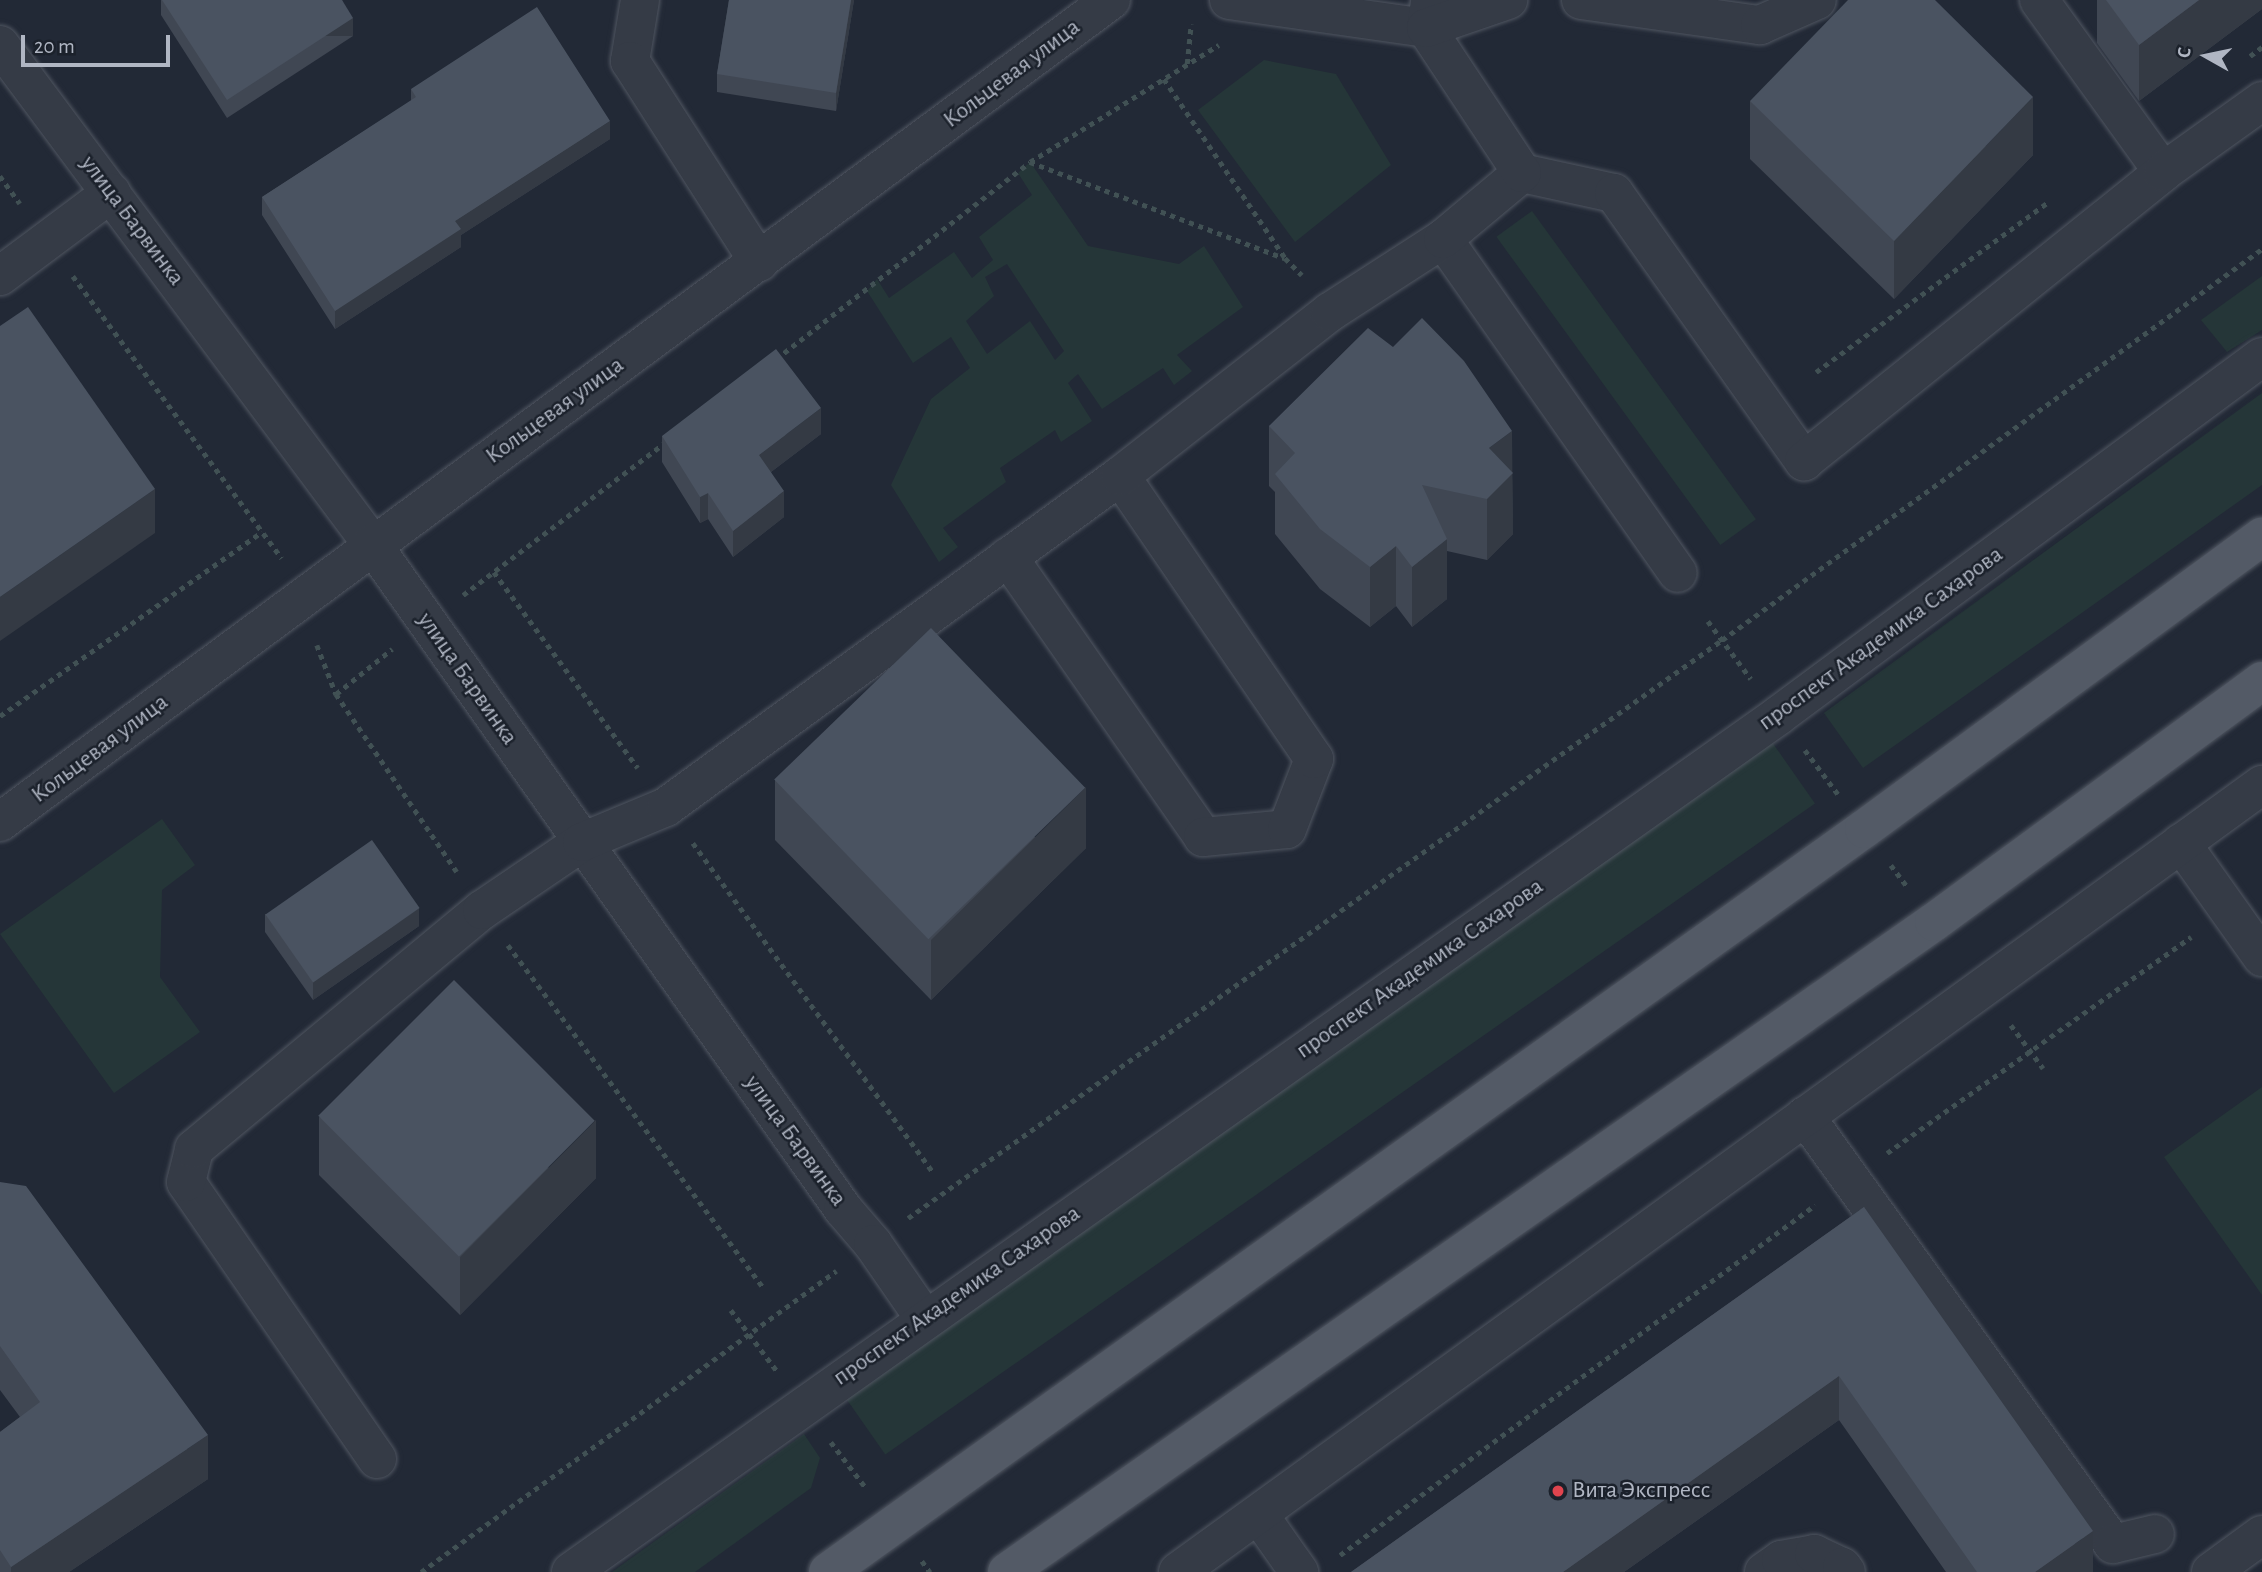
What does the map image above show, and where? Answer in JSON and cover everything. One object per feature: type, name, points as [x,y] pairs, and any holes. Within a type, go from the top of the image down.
[{"type":"main road","points":[[828,1572],[1864,829],[2262,537]]},
{"type":"main road","points":[[1007,1572],[1934,922],[2262,681]]},
{"type":"street","points":[[640,0],[630,61],[759,262]]},
{"type":"street","name":"Кольцевая улица","points":[[0,822],[372,544],[759,262],[1111,0]]},
{"type":"street","points":[[1229,0],[1428,14],[1507,0]]},
{"type":"street","points":[[1581,0],[1760,25],[1817,0]]},
{"type":"street","points":[[2039,0],[2163,172]]},
{"type":"street","points":[[1428,14],[1522,173],[1615,193],[1804,461],[2163,172],[2262,101]]},
{"type":"street","name":"улица Барвинка","points":[[0,45],[372,544],[843,1209],[873,1244],[925,1319]]},
{"type":"street","points":[[377,1459],[186,1182],[194,1149],[482,910],[582,842],[666,807],[1121,476],[1330,312],[1443,239],[1522,173]]},
{"type":"street","points":[[0,276],[111,193]]},
{"type":"street","points":[[1443,239],[1678,573]]},
{"type":"street","name":"проспект Академика Сахарова","points":[[571,1572],[1779,715],[2262,357]]},
{"type":"street","points":[[1008,557],[1203,837],[1287,829],[1314,759],[1121,476]]},
{"type":"street","points":[[1178,1572],[2262,785]]},
{"type":"street","points":[[2181,843],[2262,957]]},
{"type":"street","points":[[1804,1116],[2113,1544],[2155,1534]]},
{"type":"street","points":[[1259,1515],[1300,1572]]},
{"type":"street","points":[[2211,1572],[2262,1535]]},
{"type":"street","points":[[1764,1572],[1780,1560],[1814,1554],[1842,1567],[1846,1572]]},
{"type":"path","points":[[1186,65],[1192,13]]},
{"type":"path","points":[[768,365],[1030,162],[1228,39]]},
{"type":"path","points":[[1164,79],[1285,258],[1310,282],[1330,312]]},
{"type":"path","points":[[1030,162],[1285,258]]},
{"type":"path","points":[[0,176],[308,593],[318,650],[336,694],[482,910],[763,1287]]},
{"type":"path","points":[[421,1572],[873,1244],[1722,640],[2262,248]]},
{"type":"path","points":[[336,694],[669,440]]},
{"type":"path","points":[[0,716],[262,532]]},
{"type":"path","points":[[494,572],[933,1172]]},
{"type":"path","points":[[1339,1556],[1849,1180],[2229,910]]},
{"type":"shaded area","points":[[1264,60],[1336,74],[1391,165],[1295,242],[1198,110]]},
{"type":"shaded area","points":[[1030,162],[1088,246],[1179,264],[1204,246],[1243,307],[1177,355],[1192,371],[1174,385],[1163,368],[1102,409],[1078,374],[1068,383],[1092,421],[1061,442],[1055,430],[1000,468],[1006,482],[943,528],[958,547],[939,562],[891,485],[931,399],[970,368],[951,337],[913,363],[867,291],[877,279],[889,298],[954,252],[972,278],[993,260],[979,237],[1032,195],[1018,173]],"holes":[[[1007,264],[1064,351],[1055,360],[1030,321],[987,354],[966,321],[994,296],[985,277]]]},
{"type":"shaded area","points":[[1532,211],[1756,519],[1720,545],[1496,237]]},
{"type":"shaded area","points":[[2262,276],[2262,330],[2227,352],[2201,320]]},
{"type":"shaded area","points":[[2262,393],[2262,485],[1863,768],[1824,713]]},
{"type":"shaded area","points":[[1772,742],[1815,803],[885,1454],[842,1393]]},
{"type":"shaded area","points":[[162,819],[195,865],[162,890],[160,977],[200,1032],[114,1093],[0,934]]},
{"type":"shaded area","points":[[2262,1087],[2262,1295],[2164,1157]]},
{"type":"shaded area","points":[[804,1434],[820,1458],[811,1488],[695,1572],[612,1572]]},
{"type":"building","points":[[162,0],[342,0],[353,18],[227,100]]},
{"type":"building","points":[[729,0],[851,0],[836,93],[717,74]]},
{"type":"building","points":[[1848,0],[1935,0],[2033,97],[1894,241],[1750,101]]},
{"type":"building","points":[[2106,0],[2199,0],[2139,45]]},
{"type":"building","points":[[537,7],[610,121],[455,221],[461,229],[335,311],[262,197],[416,97],[411,89]]},
{"type":"building","points":[[28,307],[155,489],[0,597],[0,326]]},
{"type":"building","points":[[1422,318],[1464,361],[1512,431],[1489,448],[1513,473],[1487,499],[1422,485],[1447,539],[1412,567],[1396,546],[1370,567],[1320,529],[1275,474],[1295,453],[1269,426],[1368,328],[1393,347]]},
{"type":"building","points":[[776,349],[821,408],[759,455],[784,491],[733,531],[708,493],[700,497],[662,436]]},
{"type":"building","points":[[931,628],[1085,788],[928,939],[774,779]]},
{"type":"building","points":[[372,840],[420,908],[313,983],[266,915]]},
{"type":"building","points":[[454,980],[595,1121],[459,1256],[318,1116]]},
{"type":"building","points":[[0,1182],[26,1186],[208,1435],[11,1567],[0,1550],[0,1432],[40,1402],[0,1346]]},
{"type":"building","points":[[1864,1207],[2093,1531],[2035,1572],[1977,1572],[1839,1376],[1563,1572],[1351,1572]]},
{"type":"place","name":"Вита Экспресс","points":[[1558,1491]]}]
